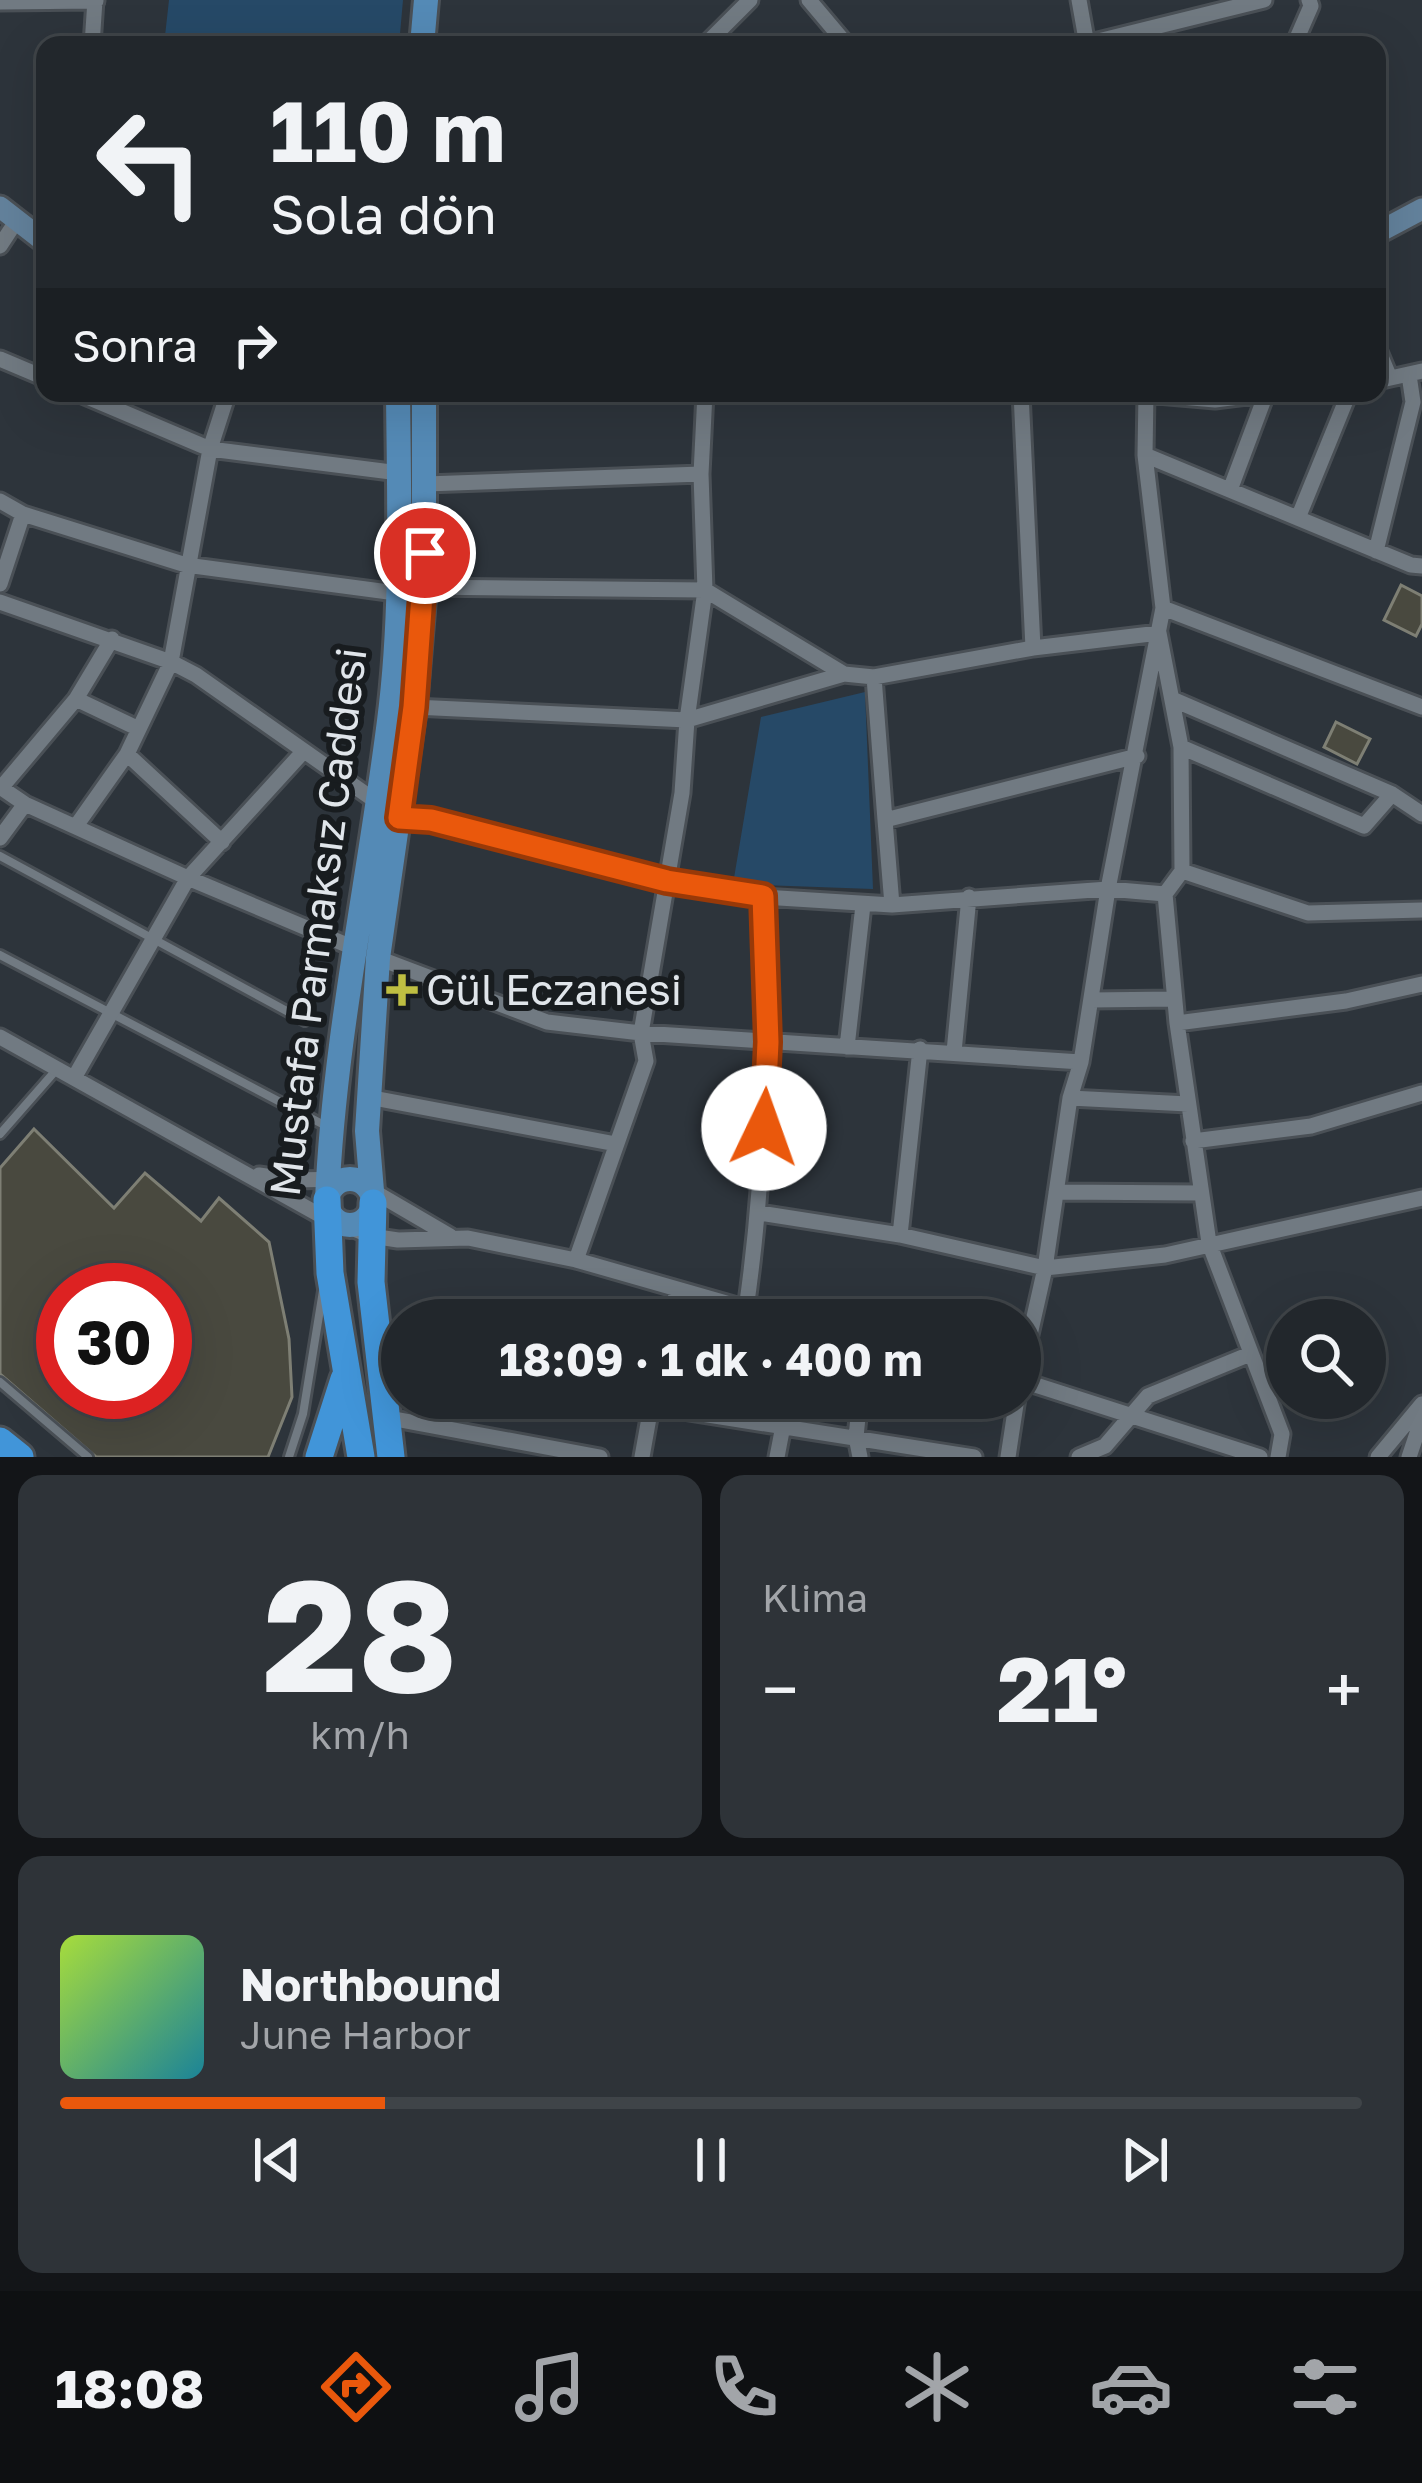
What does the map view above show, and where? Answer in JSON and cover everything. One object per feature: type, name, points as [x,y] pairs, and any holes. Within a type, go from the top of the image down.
[{"type":"highway","points":[[347,1197],[371,1236],[381,1386]]},
{"type":"highway","name":"Mustafa Parmaksız Caddesi","points":[[347,1197],[330,1273],[361,1457]]},
{"type":"highway","points":[[319,1457],[345,1375]]},
{"type":"highway","points":[[384,1419],[391,1457]]},
{"type":"highway","points":[[0,1441],[20,1457]]},
{"type":"main road","points":[[423,36],[426,0]]},
{"type":"main road","name":"Mustafa Parmaksız Caddesi","points":[[347,1197],[368,1097],[366,953],[377,802],[390,716],[398,402]]},
{"type":"main road","name":"Mustafa Parmaksız Caddesi","points":[[347,1197],[333,1129],[366,953],[399,818],[414,707],[424,587],[424,402]]},
{"type":"street","points":[[714,36],[750,0]]},
{"type":"street","points":[[809,0],[839,36]]},
{"type":"street","points":[[1078,0],[1084,36]]},
{"type":"street","points":[[1122,36],[1264,0]]},
{"type":"street","points":[[0,2],[96,1],[93,36]]},
{"type":"street","points":[[1298,36],[1314,2]]},
{"type":"street","points":[[1386,228],[1422,209]]},
{"type":"street","points":[[0,246],[8,213],[36,235]]},
{"type":"street","points":[[0,358],[36,375]]},
{"type":"street","points":[[1376,551],[1413,402],[1415,373]]},
{"type":"street","points":[[99,402],[210,449],[399,473]]},
{"type":"street","points":[[76,826],[127,754],[171,662],[210,449],[225,402]]},
{"type":"street","points":[[576,1260],[646,1061],[640,1034],[682,793],[686,720],[705,590],[701,474],[705,402]]},
{"type":"street","points":[[1021,402],[1033,648]]},
{"type":"street","points":[[1038,1299],[1070,1098],[1082,1061],[1108,890],[1163,608],[1145,454],[1146,402]]},
{"type":"street","points":[[1230,490],[1265,402]]},
{"type":"street","points":[[1298,518],[1345,402]]},
{"type":"street","points":[[1145,454],[1422,566]]},
{"type":"street","points":[[426,484],[701,474]]},
{"type":"street","points":[[0,502],[23,514],[186,566],[396,592]]},
{"type":"street","points":[[0,584],[23,514]]},
{"type":"street","points":[[424,587],[705,590],[844,674]]},
{"type":"street","points":[[0,602],[112,639],[196,675],[377,802]]},
{"type":"street","points":[[1163,608],[1422,707]]},
{"type":"street","points":[[414,707],[686,720],[844,674],[874,677],[1033,648],[1159,633]]},
{"type":"street","points":[[1159,633],[1181,747],[1182,871],[1165,894],[1193,1141],[1209,1243],[1282,1434],[1278,1457]]},
{"type":"street","points":[[112,639],[76,699],[1,787],[25,804],[188,878],[547,1022],[640,1034],[1082,1061]]},
{"type":"street","points":[[874,677],[892,905]]},
{"type":"street","points":[[76,699],[139,729]]},
{"type":"street","points":[[1172,699],[1392,794],[1422,814]]},
{"type":"street","points":[[1181,747],[1364,826],[1392,794]]},
{"type":"street","points":[[74,1078],[188,878],[302,753]]},
{"type":"street","points":[[127,754],[222,842]]},
{"type":"street","points":[[885,820],[1136,755]]},
{"type":"street","points":[[0,838],[25,804]]},
{"type":"street","points":[[399,818],[431,820],[667,881],[763,896],[892,905],[1108,890],[1165,894]]},
{"type":"street","points":[[1182,871],[1308,913],[1422,910]]},
{"type":"street","points":[[747,1299],[760,1213],[768,1042],[763,896]]},
{"type":"street","points":[[954,1052],[969,898]]},
{"type":"street","points":[[848,1047],[863,905]]},
{"type":"street","points":[[1177,1023],[1346,1001],[1422,985]]},
{"type":"street","points":[[1091,1000],[1174,999]]},
{"type":"street","points":[[0,1037],[250,1174],[347,1197],[453,1238],[576,1260],[708,1299]]},
{"type":"street","points":[[900,1235],[920,1048]]},
{"type":"street","points":[[1193,1141],[1311,1126],[1422,1093]]},
{"type":"street","points":[[368,1097],[616,1144]]},
{"type":"street","points":[[1070,1098],[1188,1104]]},
{"type":"street","points":[[250,1174],[347,1197]]},
{"type":"street","points":[[1056,1192],[1202,1193]]},
{"type":"street","points":[[760,1213],[900,1235],[1045,1268],[1165,1255],[1422,1198]]},
{"type":"street","points":[[371,1236],[453,1238]]},
{"type":"street","points":[[675,1299],[677,1291]]},
{"type":"street","points":[[1079,1457],[1105,1446],[1148,1396],[1250,1354]]},
{"type":"street","points":[[1041,1387],[1260,1457]]},
{"type":"street","points":[[1378,1457],[1422,1404]]},
{"type":"street","points":[[1408,1457],[1422,1418]]},
{"type":"street","points":[[395,1419],[600,1457]]},
{"type":"street","points":[[642,1457],[649,1419]]},
{"type":"street","points":[[746,1419],[974,1457]]},
{"type":"street","points":[[858,1419],[860,1457]]},
{"type":"street","points":[[1008,1457],[1014,1419]]},
{"type":"street","points":[[777,1457],[784,1426]]},
{"type":"lane","points":[[0,856],[305,1022]]},
{"type":"lane","points":[[0,956],[333,1129]]},
{"type":"lane","points":[[0,1134],[57,1069]]},
{"type":"lane","points":[[289,1457],[303,1414],[321,1295],[330,1273]]},
{"type":"lane","points":[[0,1382],[88,1457]]},
{"type":"shaded area","points":[[169,0],[403,0],[400,36],[165,36]]},
{"type":"shaded area","points":[[865,692],[873,889],[733,884],[761,717]]},
{"type":"building","points":[[1401,585],[1422,596],[1422,624],[1416,636],[1384,620]]},
{"type":"building","points":[[1336,722],[1370,739],[1357,764],[1324,747]]},
{"type":"building","points":[[34,1129],[114,1208],[145,1173],[201,1221],[219,1198],[269,1242],[289,1339],[292,1397],[268,1457],[96,1457],[52,1419],[192,1419],[192,1263],[36,1263],[36,1405],[0,1374],[0,1168]]},
{"type":"place","name":"Gül Eczanesi","points":[[402,990]]},
{"type":"route","points":[[425,553],[414,707],[399,818],[431,820],[667,881],[763,896],[768,1042],[764,1128]]}]
